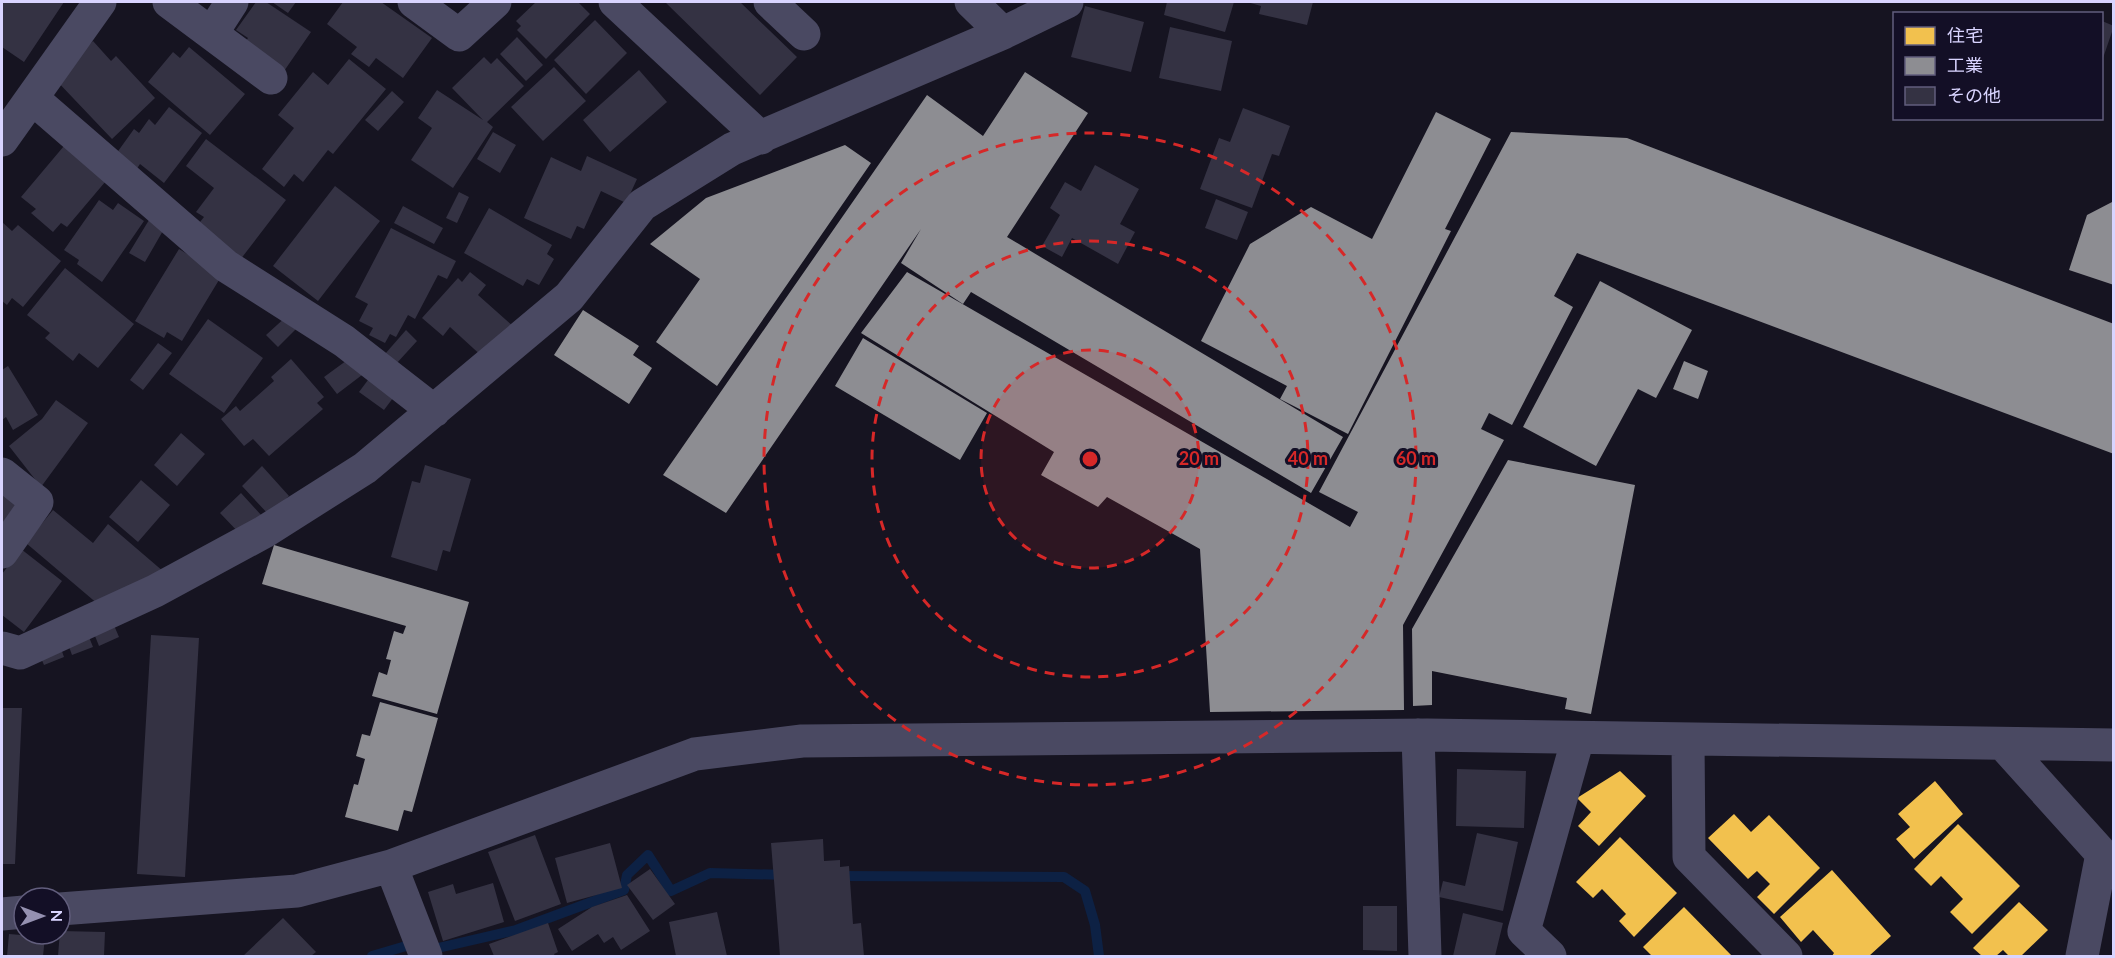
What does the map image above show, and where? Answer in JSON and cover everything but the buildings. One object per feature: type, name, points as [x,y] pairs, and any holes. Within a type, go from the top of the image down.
[{"type":"street","points":[[2,140],[100,2]]},
{"type":"street","points":[[169,2],[271,78]]},
{"type":"street","points":[[212,33],[232,2]]},
{"type":"street","points":[[414,2],[459,35],[495,2]]},
{"type":"street","points":[[615,2],[760,138]]},
{"type":"street","points":[[770,2],[804,34]]},
{"type":"street","points":[[971,2],[1003,33]]},
{"type":"street","points":[[2,648],[20,653],[155,591],[264,532],[365,468],[569,297],[642,205],[732,149],[1003,33],[1067,2]]},
{"type":"street","points":[[32,98],[226,266],[344,340],[434,411]]},
{"type":"street","points":[[2,474],[37,502],[2,552]]},
{"type":"street","points":[[1418,735],[1425,957]]},
{"type":"street","points":[[72,908],[297,891],[391,866],[695,754],[802,741],[1418,735],[2114,745]]},
{"type":"street","points":[[1550,957],[1524,931],[1578,738]]},
{"type":"street","points":[[1688,739],[1689,856],[1786,957]]},
{"type":"street","points":[[2003,744],[2102,854],[2082,957]]},
{"type":"street","points":[[391,866],[426,957]]},
{"type":"waterway","points":[[372,956],[406,946],[438,948],[516,930],[624,890],[627,875],[648,855],[671,891],[710,873],[787,875]]},
{"type":"waterway","points":[[835,876],[1064,877],[1085,891],[1095,925],[1099,956]]}]
